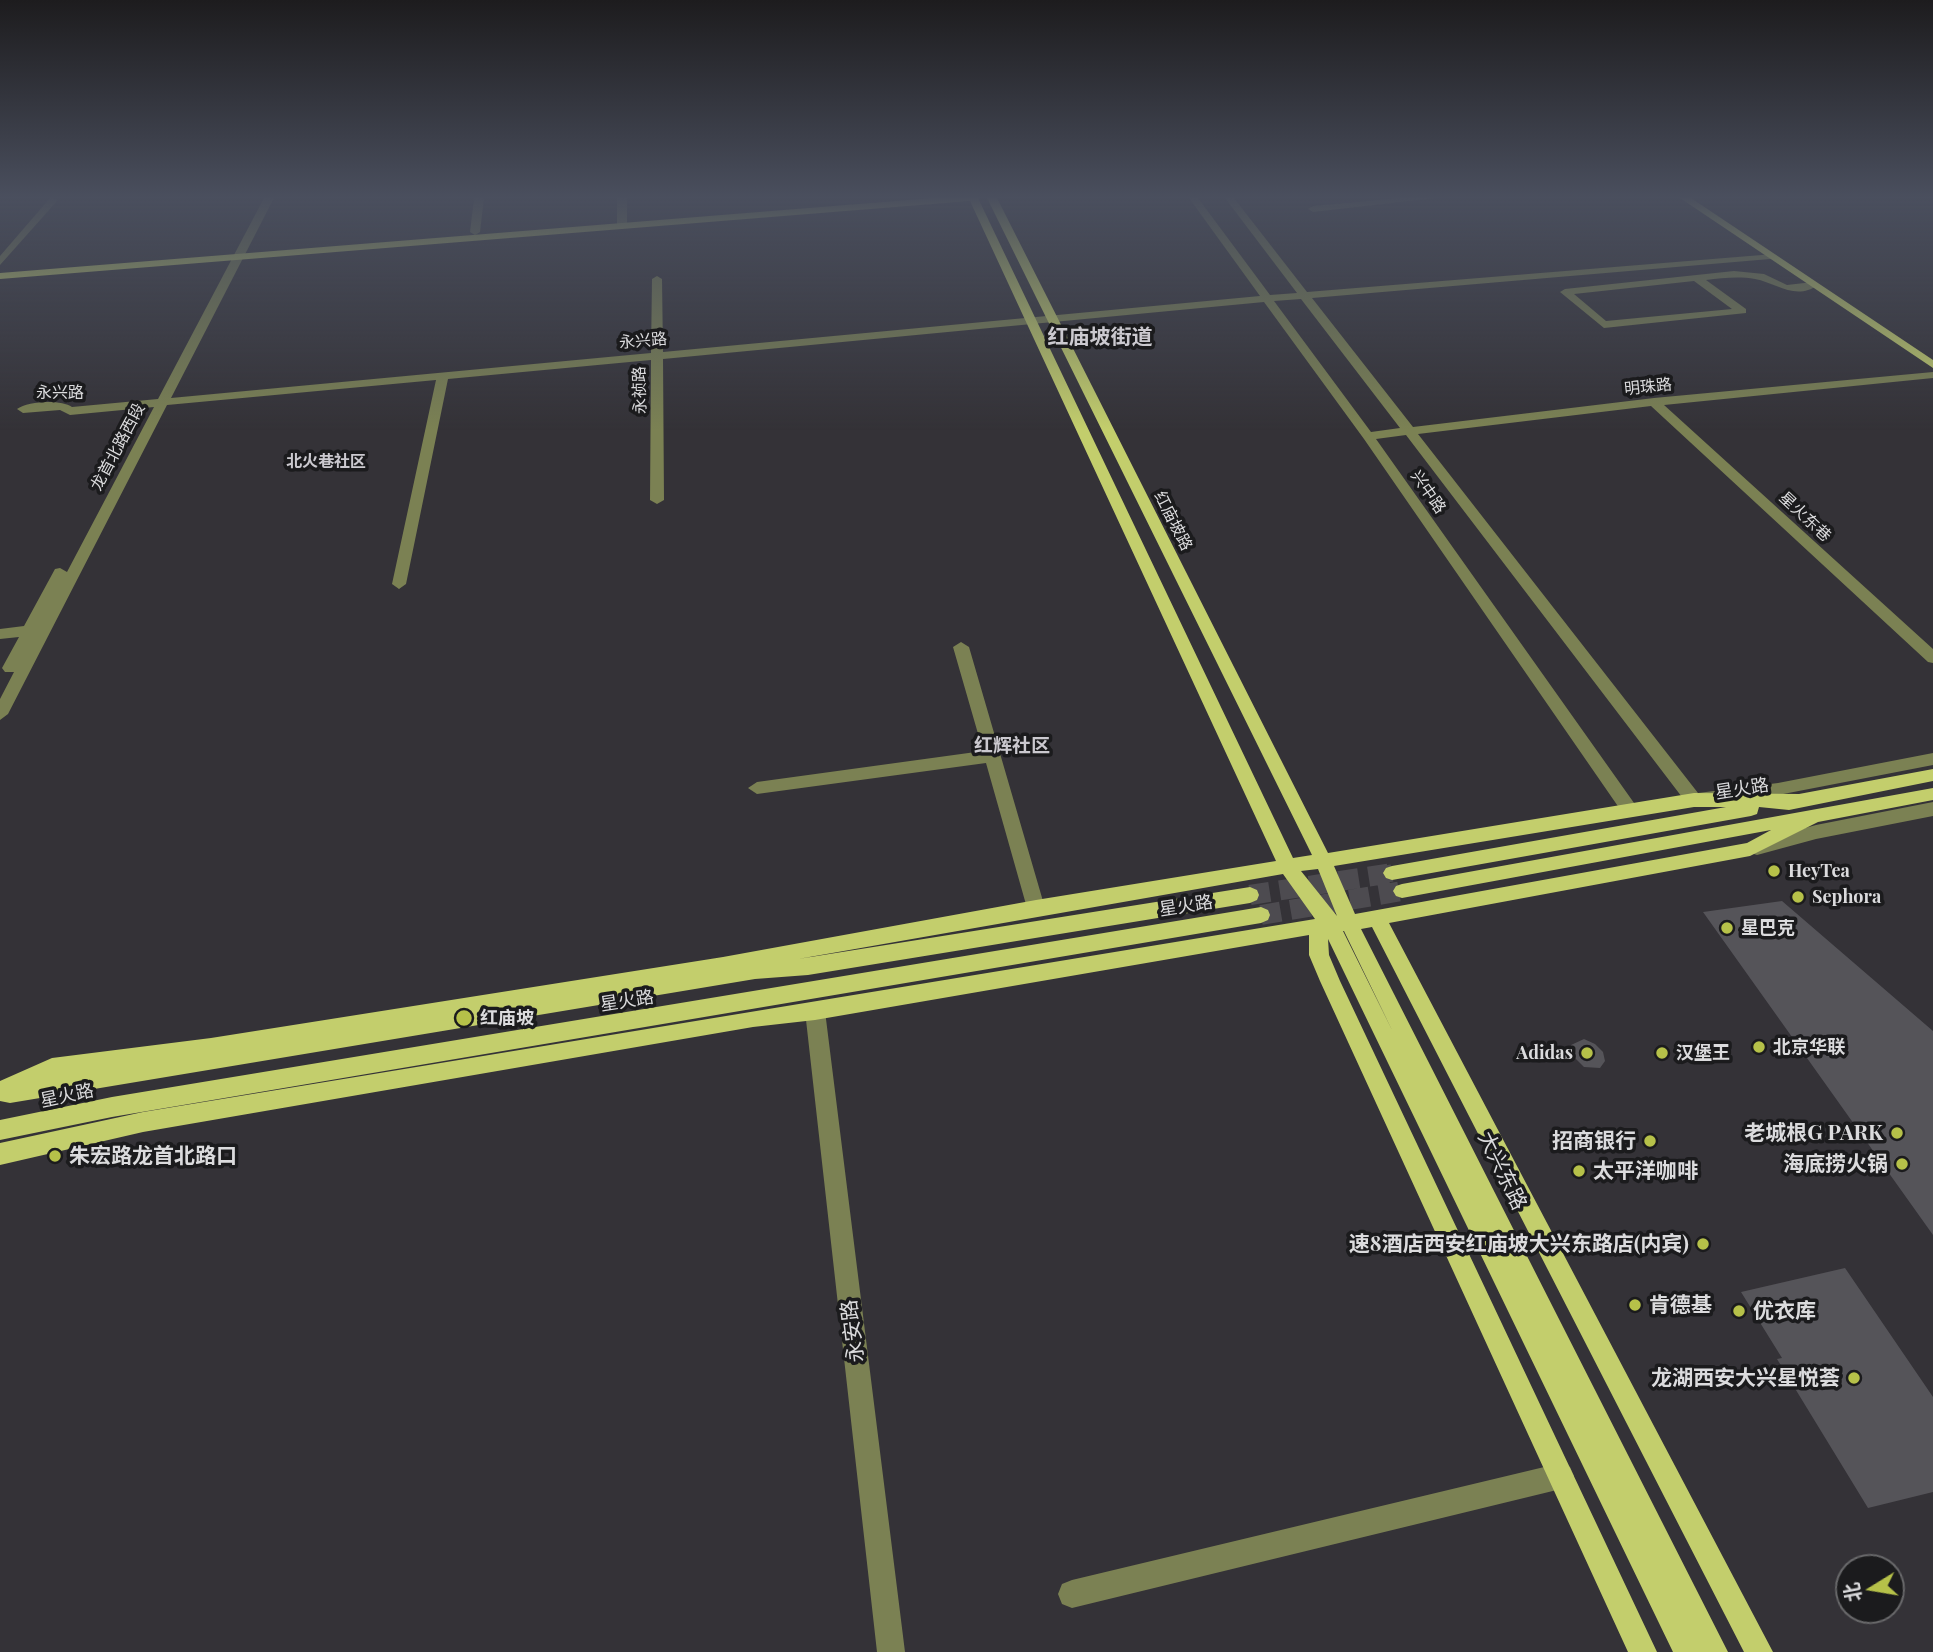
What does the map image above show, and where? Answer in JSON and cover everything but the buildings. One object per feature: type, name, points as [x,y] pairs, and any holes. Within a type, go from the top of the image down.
[{"type":"main road","points":[[1010,275],[1288,867]]},
{"type":"main road","name":"红庙坡路","points":[[1030,275],[1323,860]]},
{"type":"main road","points":[[1798,275],[1933,365]]},
{"type":"main road","points":[[1808,275],[1933,358]]},
{"type":"main road","name":"星火路","points":[[1392,873],[1933,775]]},
{"type":"main road","points":[[1402,891],[1933,794]]},
{"type":"main road","points":[[0,1093],[52,1067],[211,1048],[1630,810],[1694,800],[1799,801]]},
{"type":"main road","points":[[539,1046],[815,1011],[1377,918],[1750,849],[1811,818]]},
{"type":"main road","name":"大兴东路","points":[[1323,860],[1340,924],[1688,1652]]},
{"type":"main road","name":"大兴东路","points":[[1288,867],[1340,924],[1714,1652]]},
{"type":"main road","name":"星火路","points":[[0,1093],[698,981],[822,965],[1250,895]]},
{"type":"main road","name":"星火路","points":[[0,1130],[184,1096],[339,1080],[539,1046],[754,999],[1261,915]]},
{"type":"main road","points":[[1377,918],[1759,1652]]},
{"type":"main road","points":[[1340,924],[1318,934],[1319,955],[1643,1652]]},
{"type":"main road","points":[[698,981],[766,957]]},
{"type":"main road","points":[[701,1026],[754,999]]},
{"type":"main road","points":[[0,1154],[339,1080]]},
{"type":"main road","points":[[88,1135],[184,1096]]},
{"type":"street","name":"龙首北路西段","points":[[0,714],[37,630],[223,275]]},
{"type":"street","name":"兴中路","points":[[1251,275],[1368,436],[1630,810]]},
{"type":"street","points":[[1289,275],[1694,800],[1778,789],[1933,759]]},
{"type":"street","name":"永兴路","points":[[23,410],[63,406],[70,411],[1268,298],[1573,275]]},
{"type":"street","points":[[1696,278],[1742,311],[1604,325],[1565,292],[1696,278],[1735,275]]},
{"type":"street","points":[[1753,275],[1769,279],[1786,288],[1813,285]]},
{"type":"street","name":"永祯路","points":[[657,279],[657,500]]},
{"type":"street","points":[[399,584],[443,375]]},
{"type":"street","name":"明珠路","points":[[1368,436],[1654,402],[1933,375]]},
{"type":"street","name":"星火东巷","points":[[1654,402],[1933,659]]},
{"type":"street","name":"龙首北路西段","points":[[0,689],[37,630]]},
{"type":"street","points":[[0,634],[37,630]]},
{"type":"street","points":[[961,647],[1036,908]]},
{"type":"street","points":[[757,788],[992,755]]},
{"type":"street","points":[[1750,849],[1816,832],[1933,808]]},
{"type":"street","name":"永安路","points":[[815,1011],[891,1652]]},
{"type":"street","points":[[1072,1594],[1561,1476]]},
{"type":"tunnel","points":[[1250,895],[1392,873],[1386,874]]},
{"type":"tunnel","points":[[1261,915],[1402,891]]},
{"type":"place","name":"HeyTea","points":[[1774,871]]},
{"type":"place","name":"Sephora","points":[[1798,897]]},
{"type":"place","name":"星巴克","points":[[1727,928]]},
{"type":"place","name":"红庙坡","points":[[464,1018]]},
{"type":"place","name":"北京华联","points":[[1759,1047]]},
{"type":"place","name":"Adidas","points":[[1587,1053]]},
{"type":"place","name":"汉堡王","points":[[1662,1053]]},
{"type":"place","name":"老城根G PARK","points":[[1897,1133]]},
{"type":"place","name":"招商银行","points":[[1650,1141]]},
{"type":"place","name":"朱宏路龙首北路口","points":[[55,1156]]},
{"type":"place","name":"海底捞火锅","points":[[1902,1164]]},
{"type":"place","name":"太平洋咖啡","points":[[1579,1171]]},
{"type":"place","name":"速8酒店西安红庙坡大兴东路店(内宾)","points":[[1703,1244]]},
{"type":"place","name":"肯德基","points":[[1635,1305]]},
{"type":"place","name":"优衣库","points":[[1739,1311]]},
{"type":"place","name":"龙湖西安大兴星悦荟","points":[[1854,1378]]},
{"type":"district","name":"红庙坡街道","points":[[1100,337]]},
{"type":"district","name":"北火巷社区","points":[[326,462]]},
{"type":"district","name":"红辉社区","points":[[1012,746]]}]
